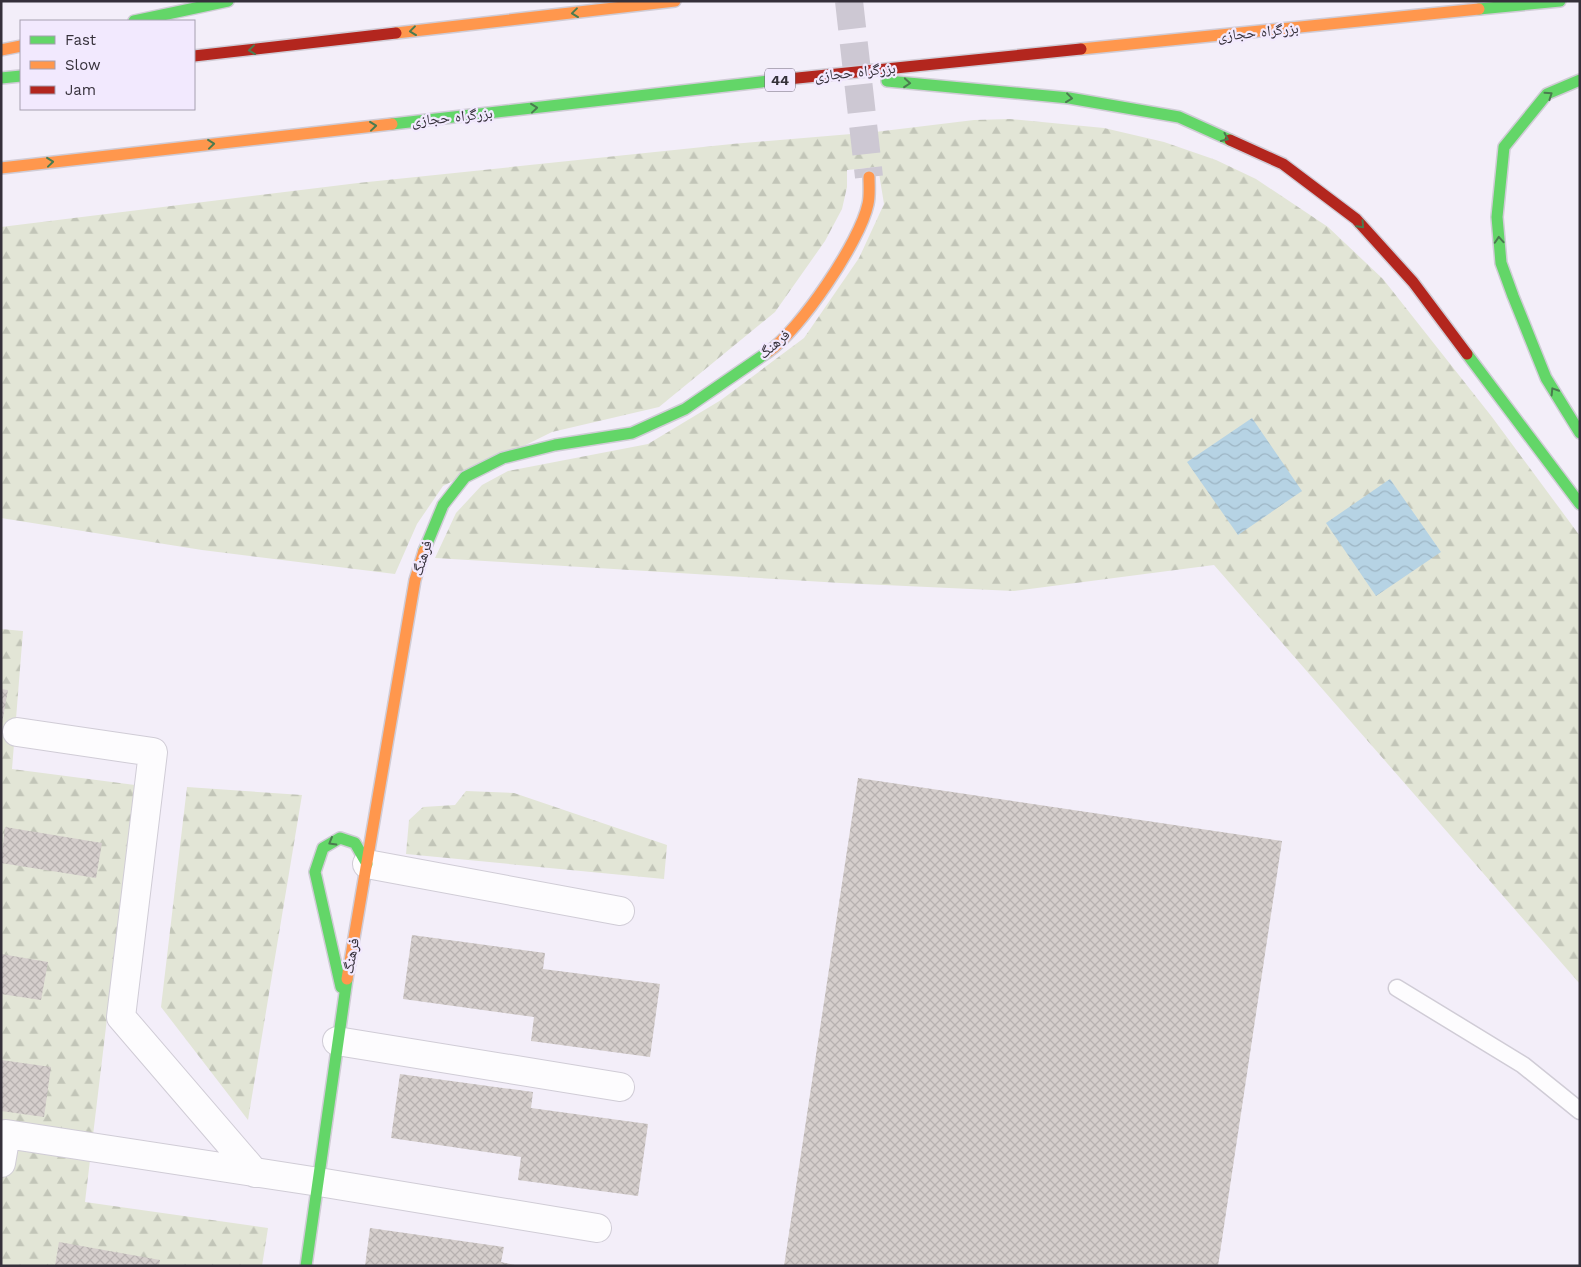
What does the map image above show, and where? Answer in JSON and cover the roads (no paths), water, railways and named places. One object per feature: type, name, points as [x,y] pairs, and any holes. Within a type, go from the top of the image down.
[{"type":"main road","points":[[139,20],[228,1]]},
{"type":"main road","points":[[195,56],[675,1]]},
{"type":"main road","name":"بزرگراه حجازی","points":[[1,168],[824,75],[1560,1]]},
{"type":"main road","points":[[1,50],[20,46]]},
{"type":"main road","points":[[824,75],[1069,98],[1179,117],[1283,164],[1356,219],[1413,282],[1580,504]]},
{"type":"main road","points":[[1,78],[20,76]]},
{"type":"main road","points":[[1580,80],[1546,94],[1504,147],[1497,217],[1501,263],[1513,296],[1546,378],[1580,433]]},
{"type":"main road","name":"فرهنگ","points":[[306,1266],[337,1041],[415,580],[429,534],[443,505],[465,477],[503,458],[555,445],[632,433],[685,409],[774,348],[800,320],[845,257],[868,204],[869,177]]},
{"type":"main road","points":[[344,1002],[315,872],[322,848],[340,838],[355,842],[367,864]]},
{"type":"street","points":[[17,732],[153,752],[121,1017],[255,1173]]},
{"type":"street","points":[[367,864],[620,911]]},
{"type":"street","points":[[337,1041],[620,1087]]},
{"type":"street","points":[[1,1163],[6,1134],[319,1182],[597,1228]]},
{"type":"lane","points":[[1397,988],[1523,1065],[1580,1111]]},
{"type":"water","points":[[1252,418],[1302,491],[1238,535],[1187,462]]},
{"type":"water","points":[[1390,479],[1441,552],[1376,596],[1326,523]]},
{"type":"tunnel","points":[[849,1],[869,177]]}]
